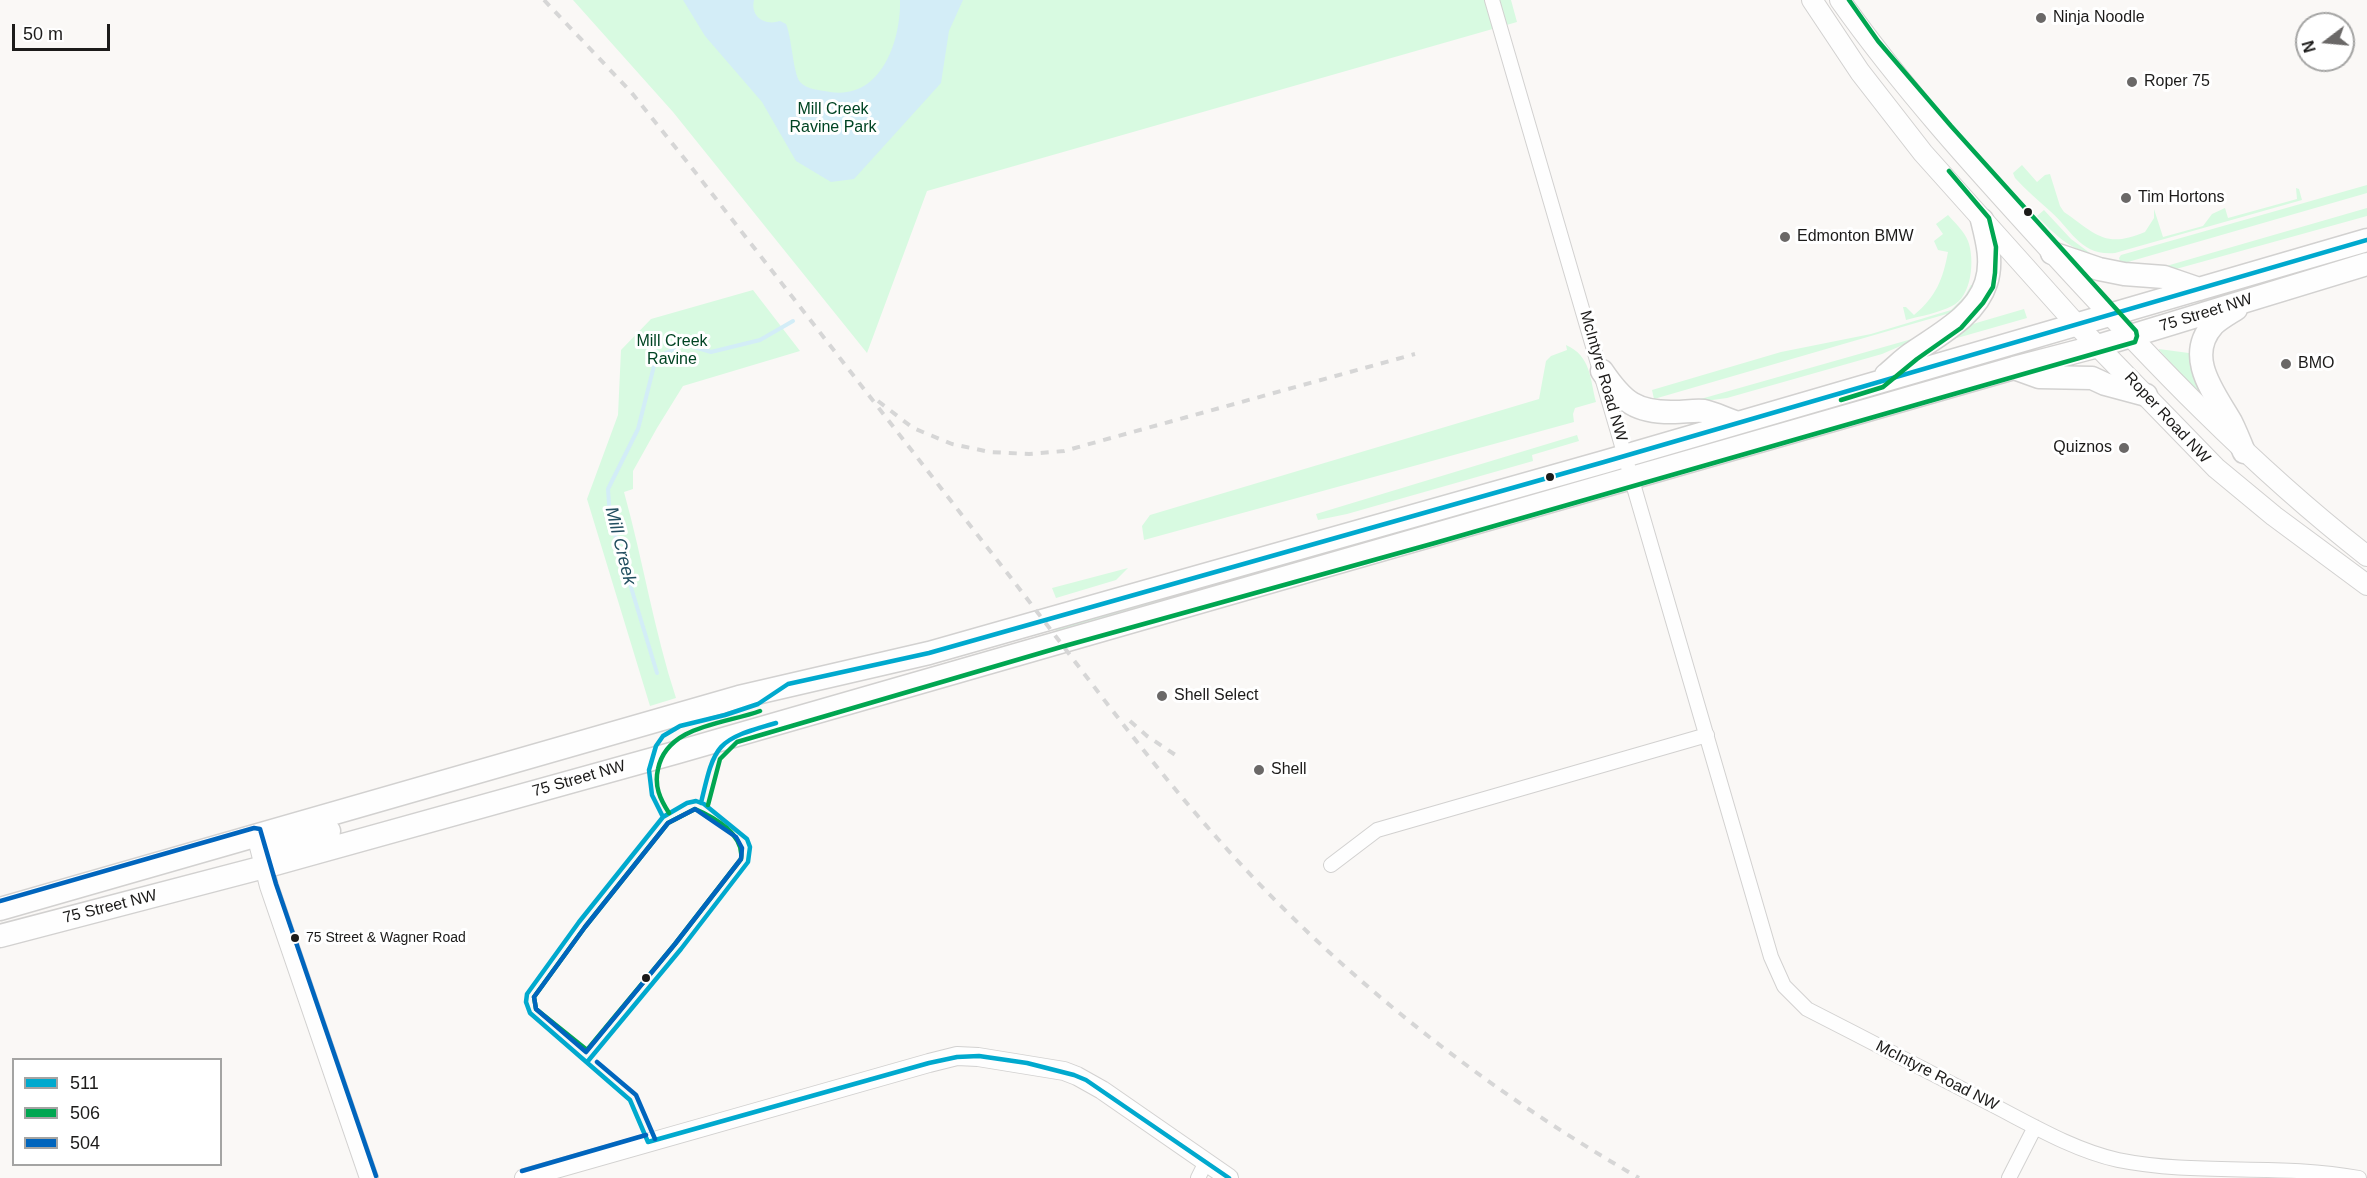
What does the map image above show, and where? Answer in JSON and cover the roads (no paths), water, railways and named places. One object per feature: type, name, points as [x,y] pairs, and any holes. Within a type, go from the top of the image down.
[{"type":"main road","name":"Roper Road NW","points":[[1812,0],[1860,72],[1923,153],[2077,325],[2216,468],[2274,516],[2367,585]]},
{"type":"main road","name":"Roper Road NW","points":[[1840,0],[1872,46],[1980,172],[2110,315],[2244,452],[2310,511],[2367,556]]},
{"type":"main road","points":[[1879,381],[1912,353],[1956,322],[1977,299],[1986,284],[1988,272],[1988,247],[1982,220]]},
{"type":"main road","name":"75 Street NW","points":[[0,909],[749,694],[929,653],[1626,455],[2367,240]]},
{"type":"main road","points":[[2052,253],[2099,269],[2124,274],[2164,277],[2199,289]]},
{"type":"main road","name":"75 Street NW","points":[[0,936],[264,867],[678,752],[1632,477],[2098,346],[2367,264]]},
{"type":"main road","points":[[2244,452],[2231,423],[2207,382],[2202,363],[2202,352],[2206,336],[2213,325],[2249,300]]},
{"type":"main road","points":[[2014,368],[2039,377],[2092,378],[2146,395]]},
{"type":"main road","points":[[1602,371],[1614,389],[1635,406],[1649,411],[1704,411],[1735,422]]},
{"type":"main road","points":[[264,867],[270,852],[283,843],[514,778],[579,743]]},
{"type":"main road","points":[[128,902],[138,885],[237,852],[256,834]]},
{"type":"street","name":"McIntyre Road NW","points":[[1490,0],[1602,371],[1774,967],[1791,996],[1807,1009],[2035,1127],[2100,1154],[2137,1163],[2327,1174],[2359,1178]]},
{"type":"street","points":[[1331,865],[1377,830],[1707,735]]},
{"type":"street","points":[[256,834],[264,867],[369,1178]]},
{"type":"street","points":[[525,1178],[929,1063],[967,1056],[1040,1066],[1077,1076],[1102,1090],[1202,1170],[1228,1178]]},
{"type":"street","points":[[2009,1178],[2035,1127]]},
{"type":"water","points":[[683,0],[754,0],[754,11],[760,19],[769,22],[780,21],[786,24],[800,82],[814,89],[848,92],[863,87],[885,64],[897,33],[900,0],[963,0],[949,31],[941,83],[854,179],[831,182],[796,161],[762,102],[705,36]]},
{"type":"waterway","name":"Mill Creek","points":[[657,673],[610,518],[608,489],[638,429],[656,358],[684,344],[711,352],[760,340],[793,321]]},
{"type":"railway","points":[[544,0],[631,92],[1137,742],[1190,807],[1264,889],[1362,982],[1469,1067],[1524,1106],[1639,1178]]},
{"type":"railway","points":[[878,401],[913,428],[952,444],[990,452],[1029,454],[1064,451],[1415,354]]},
{"type":"railway","points":[[1130,721],[1147,736],[1180,758]]},
{"type":"place","name":"Ninja Noodle","points":[[2041,18]]},
{"type":"place","name":"Roper 75","points":[[2132,82]]},
{"type":"place","name":"Tim Hortons","points":[[2126,198]]},
{"type":"place","name":"Edmonton BMW","points":[[1785,237]]},
{"type":"place","name":"BMO","points":[[2286,364]]},
{"type":"place","name":"Quiznos","points":[[2124,448]]},
{"type":"place","name":"Shell Select","points":[[1162,696]]},
{"type":"place","name":"Shell","points":[[1259,770]]},
{"type":"place","name":"75 Street & Wagner Road","points":[[295,938]]},
{"type":"park label","name":"Mill Creek Ravine Park","points":[[833,119]]},
{"type":"park label","name":"Mill Creek Ravine","points":[[672,351]]}]
